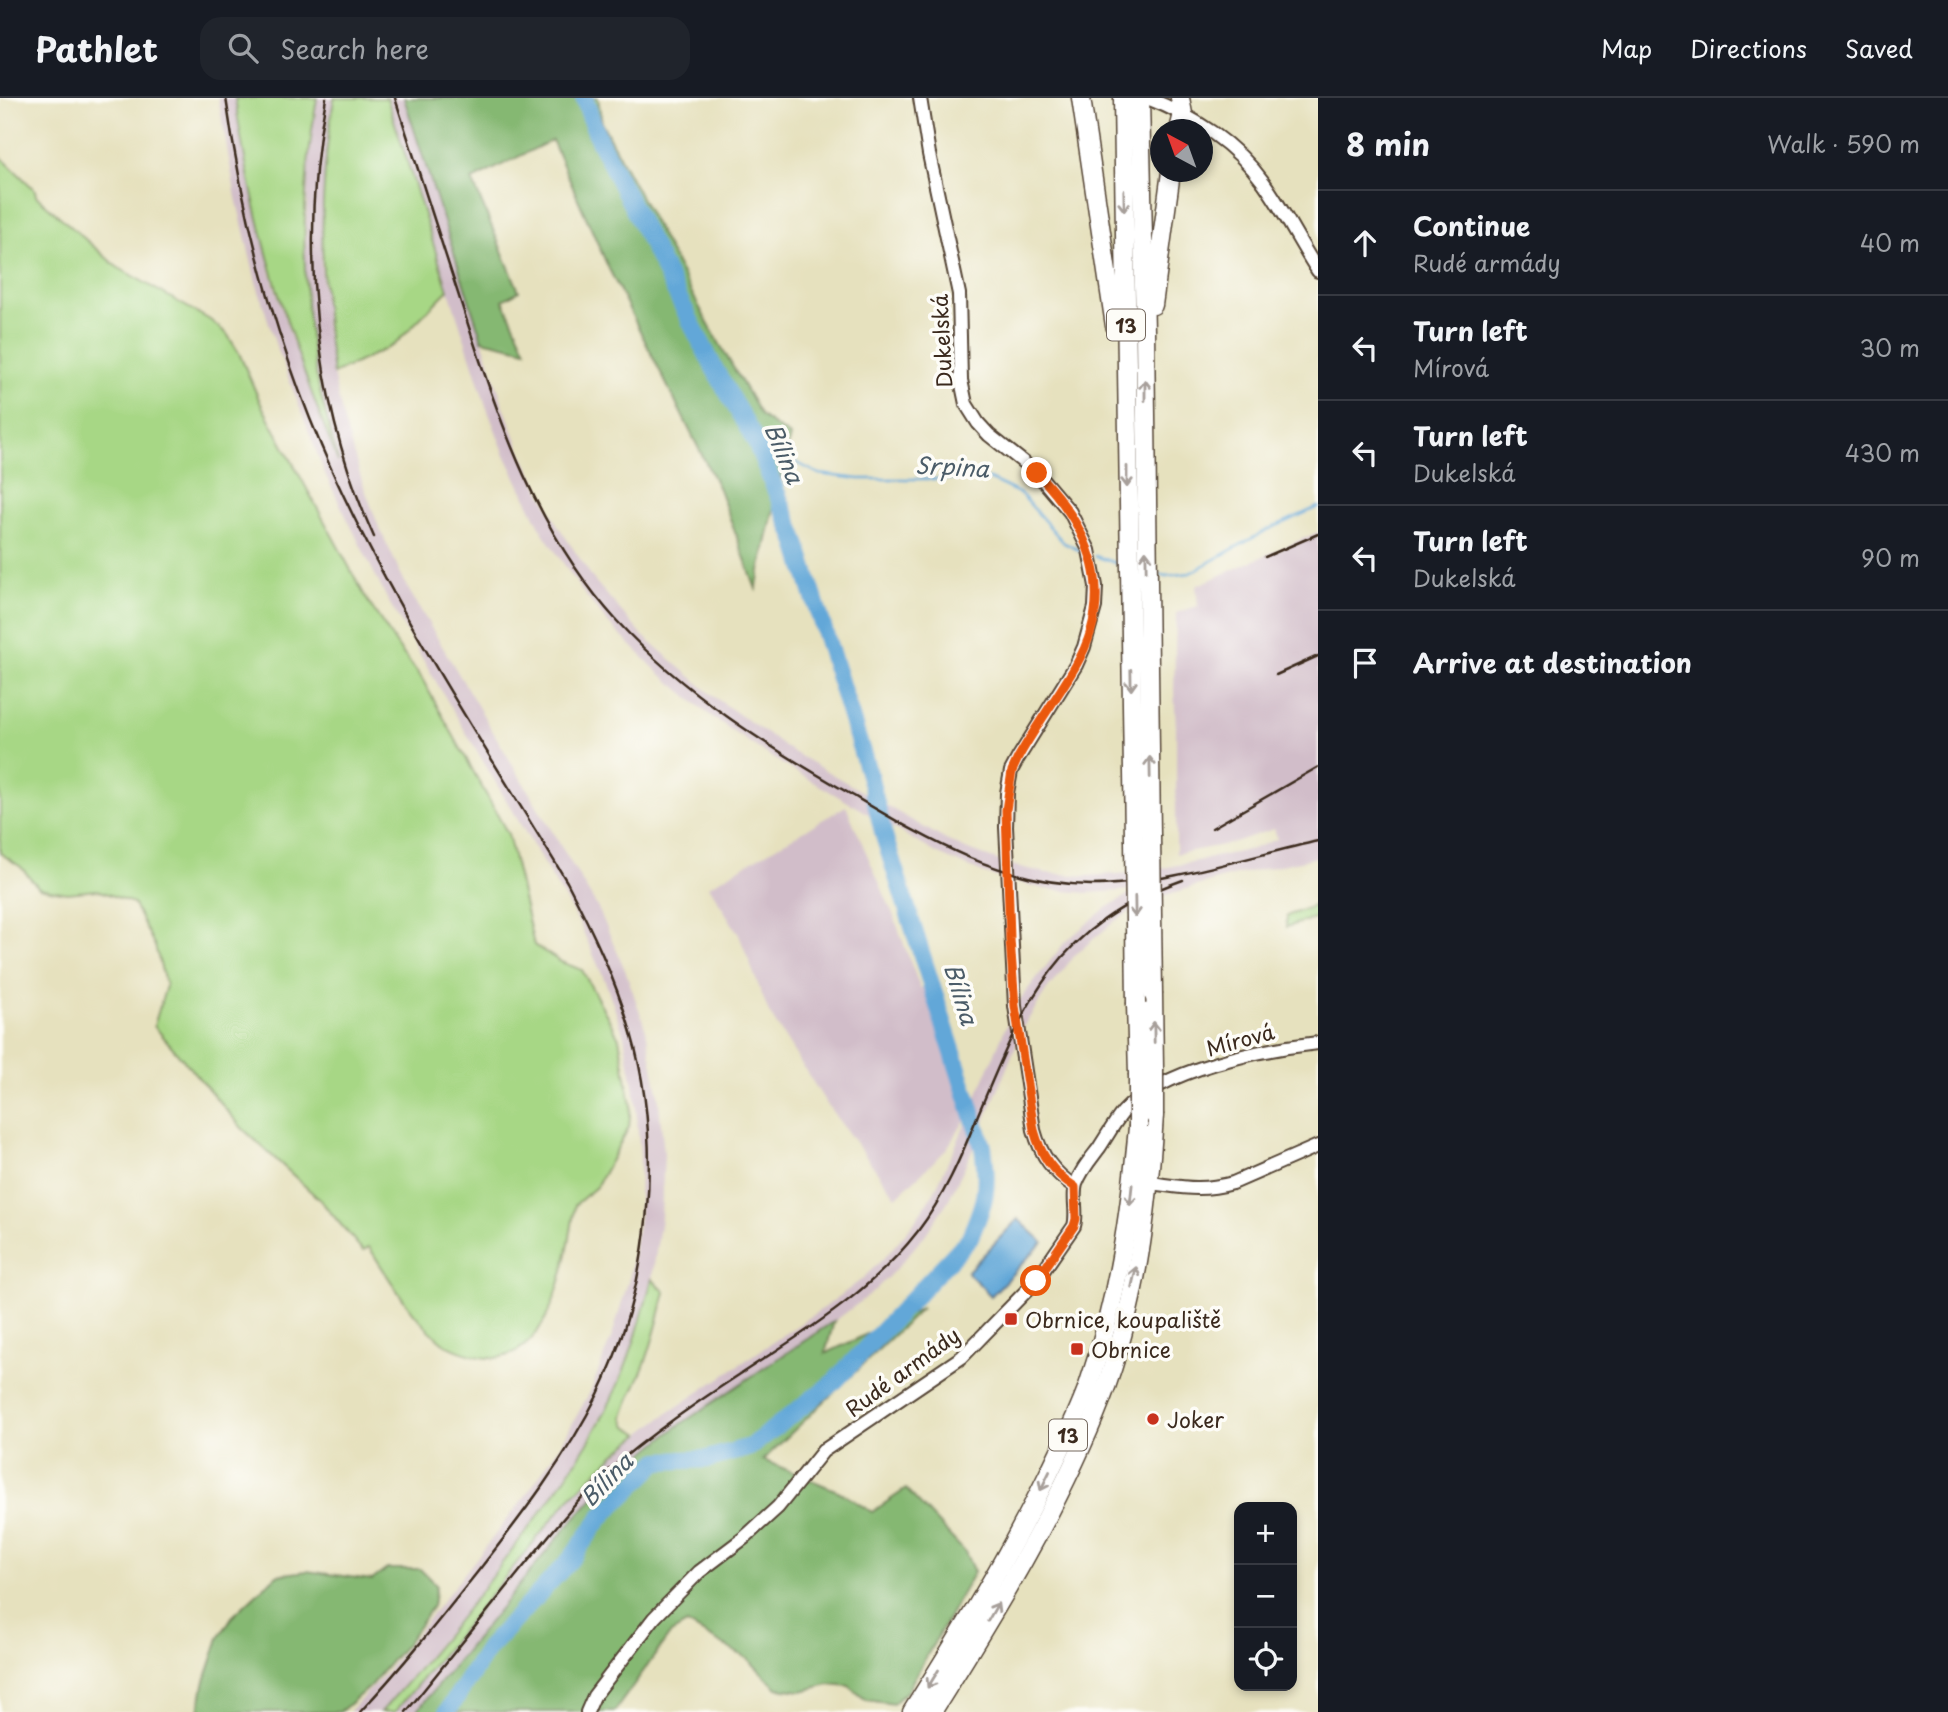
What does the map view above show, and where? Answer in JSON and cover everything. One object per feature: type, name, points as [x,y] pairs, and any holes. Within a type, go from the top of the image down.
[{"type":"highway","points":[[1081,98],[1114,313],[1120,393],[1127,430]]},
{"type":"highway","name":"13","points":[[932,1712],[1028,1552],[1101,1399],[1120,1337],[1136,1269],[1150,1183],[1154,1115],[1136,1004],[1147,608],[1145,332],[1132,135],[1123,98]]},
{"type":"highway","name":"13","points":[[912,1712],[1011,1546],[1070,1430],[1087,1389],[1103,1335],[1129,1215],[1153,995],[1129,612],[1127,430],[1132,135],[1140,98]]},
{"type":"highway","points":[[1145,332],[1154,299],[1170,182]]},
{"type":"street","name":"Dukelská","points":[[920,98],[959,294],[961,380],[966,404],[989,435],[1028,465],[1070,512],[1084,536],[1093,564],[1095,607],[1084,647],[1076,665],[1027,742],[1012,771],[1006,810],[1015,1006],[1034,1130],[1050,1167],[1075,1187]]},
{"type":"street","points":[[1147,98],[1181,114],[1226,144],[1254,171],[1318,271]]},
{"type":"street","name":"Mírová","points":[[1075,1187],[1082,1170],[1114,1124],[1139,1099],[1173,1080],[1223,1060],[1278,1047],[1318,1043]]},
{"type":"street","points":[[1150,1183],[1203,1190],[1218,1187],[1318,1146]]},
{"type":"street","name":"Rudé armády","points":[[587,1712],[594,1696],[654,1618],[699,1572],[744,1538],[778,1507],[823,1451],[962,1357],[1036,1281],[1074,1226],[1075,1187]]},
{"type":"shaded area","points":[[218,98],[235,98],[252,194],[272,278],[291,338],[336,455],[317,377],[310,333],[305,263],[308,173],[317,98],[334,98],[330,119],[321,263],[326,331],[333,374],[362,481],[379,527],[407,587],[599,910],[626,972],[646,1030],[658,1092],[664,1154],[661,1218],[652,1279],[635,1340],[611,1399],[580,1455],[543,1510],[476,1598],[381,1712],[349,1712],[386,1672],[525,1497],[561,1444],[591,1390],[613,1333],[630,1275],[639,1216],[640,1155],[635,1096],[624,1036],[605,981],[580,925],[387,599],[325,474],[275,343],[256,282],[236,198]]},
{"type":"shaded area","points":[[387,98],[404,98],[520,449],[557,524],[594,580],[642,635],[717,699],[790,750],[946,840],[1011,865],[1046,873],[1087,876],[1145,872],[1252,849],[1277,839],[1274,829],[1228,844],[1176,854],[1176,613],[1198,606],[1196,586],[1318,532],[1318,857],[1231,876],[1169,894],[1136,908],[1115,921],[1076,954],[1047,990],[1024,1026],[977,1141],[948,1201],[925,1235],[898,1267],[872,1293],[839,1318],[675,1428],[603,1487],[560,1535],[416,1712],[395,1712],[547,1524],[591,1476],[665,1415],[829,1304],[861,1280],[886,1256],[912,1225],[934,1192],[1009,1019],[1021,998],[1065,942],[1106,908],[1136,890],[1087,893],[1044,889],[985,874],[938,854],[782,764],[744,739],[707,713],[657,671],[609,624],[581,590],[543,533],[505,455],[486,406]]},
{"type":"shaded area","points":[[846,806],[893,914],[920,988],[930,986],[968,1116],[945,1151],[896,1197],[828,1106],[769,1013],[739,935],[709,886]]},
{"type":"green space","points":[[235,98],[317,98],[305,201],[305,271],[316,374],[338,462],[304,373],[275,283],[242,145]]},
{"type":"green space","points":[[334,98],[387,98],[448,290],[394,345],[333,374],[325,305],[322,236],[325,167]]},
{"type":"green space","points":[[404,98],[598,98],[602,123],[710,327],[761,416],[790,436],[756,589],[719,489],[609,269],[552,140],[472,180],[519,291],[503,300],[526,350],[482,340]]},
{"type":"green space","points":[[0,156],[35,190],[36,196],[117,267],[210,320],[227,334],[239,353],[261,404],[367,600],[421,677],[508,834],[534,945],[561,962],[582,970],[619,1038],[631,1105],[629,1127],[596,1187],[575,1205],[561,1278],[540,1327],[525,1345],[505,1356],[480,1357],[465,1353],[445,1344],[430,1331],[401,1297],[369,1247],[363,1251],[321,1201],[242,1128],[154,1026],[166,986],[155,946],[133,903],[97,890],[67,893],[39,888],[21,867],[0,853]]},
{"type":"green space","points":[[1318,904],[1318,917],[1286,927],[1287,916]]},
{"type":"green space","points":[[652,1279],[665,1292],[647,1357],[623,1417],[627,1426],[640,1434],[615,1454],[568,1500],[395,1712],[381,1712],[475,1598],[575,1463],[618,1385]]},
{"type":"green space","points":[[922,1308],[763,1460],[840,1492],[872,1512],[906,1489],[965,1552],[974,1572],[907,1691],[893,1704],[866,1700],[849,1686],[829,1684],[802,1691],[777,1688],[748,1659],[687,1624],[671,1633],[614,1712],[416,1712],[560,1535],[603,1487],[675,1428],[834,1321],[825,1354]]},
{"type":"green space","points":[[387,1569],[420,1569],[436,1585],[433,1606],[405,1645],[370,1686],[340,1712],[199,1712],[204,1684],[219,1638],[232,1617],[277,1575],[307,1571],[372,1580]]},
{"type":"water","points":[[1018,1219],[1043,1242],[991,1296],[967,1272]]},
{"type":"waterway","name":"Bílina","points":[[447,1712],[488,1648],[570,1560],[602,1516],[658,1461],[708,1459],[750,1447],[835,1381],[969,1239],[979,1214],[986,1184],[983,1147],[884,836],[870,778],[796,540],[756,442],[714,368],[598,138],[584,98]]},
{"type":"waterway","name":"Srpina","points":[[756,442],[819,474],[859,479],[989,479],[1021,494],[1064,543],[1086,553]]},
{"type":"waterway","name":"Srpina","points":[[1156,574],[1166,576],[1190,573],[1267,530],[1318,507]]},
{"type":"waterway","name":"Srpina","points":[[1095,556],[1122,565]]},
{"type":"railway","points":[[226,98],[243,194],[266,289],[296,383],[314,428],[358,526],[414,630],[567,882],[585,918],[625,1013],[641,1077],[647,1123],[649,1169],[640,1263],[630,1309],[616,1353],[598,1394],[558,1463],[512,1528],[421,1642],[360,1712]]},
{"type":"railway","points":[[326,98],[314,209],[313,265],[317,321],[325,377],[337,431],[353,485],[374,537]]},
{"type":"railway","points":[[395,98],[492,395],[524,475],[543,514],[564,551],[617,621],[698,695],[758,738],[908,827],[966,856],[1026,877],[1058,883],[1119,884],[1205,869],[1318,841]]},
{"type":"railway","points":[[1265,557],[1318,534]]},
{"type":"railway","points":[[1276,675],[1318,656]]},
{"type":"railway","points":[[1212,828],[1318,767]]},
{"type":"railway","points":[[406,1712],[556,1527],[608,1471],[676,1417],[831,1313],[868,1284],[902,1250],[944,1191],[1012,1037],[1050,972],[1075,944],[1104,920],[1140,898],[1183,880]]},
{"type":"place","name":"Obrnice, koupaliště","points":[[1011,1319]]},
{"type":"place","name":"Obrnice","points":[[1077,1349]]},
{"type":"place","name":"Joker","points":[[1153,1419]]},
{"type":"route","points":[[1036,1281],[1074,1226],[1075,1187],[1050,1167],[1042,1154],[1034,1130],[1015,1006],[1010,939],[1007,793],[1018,758],[1076,665],[1084,647],[1091,629],[1096,586],[1093,564],[1084,536],[1059,498],[1037,473]]}]
